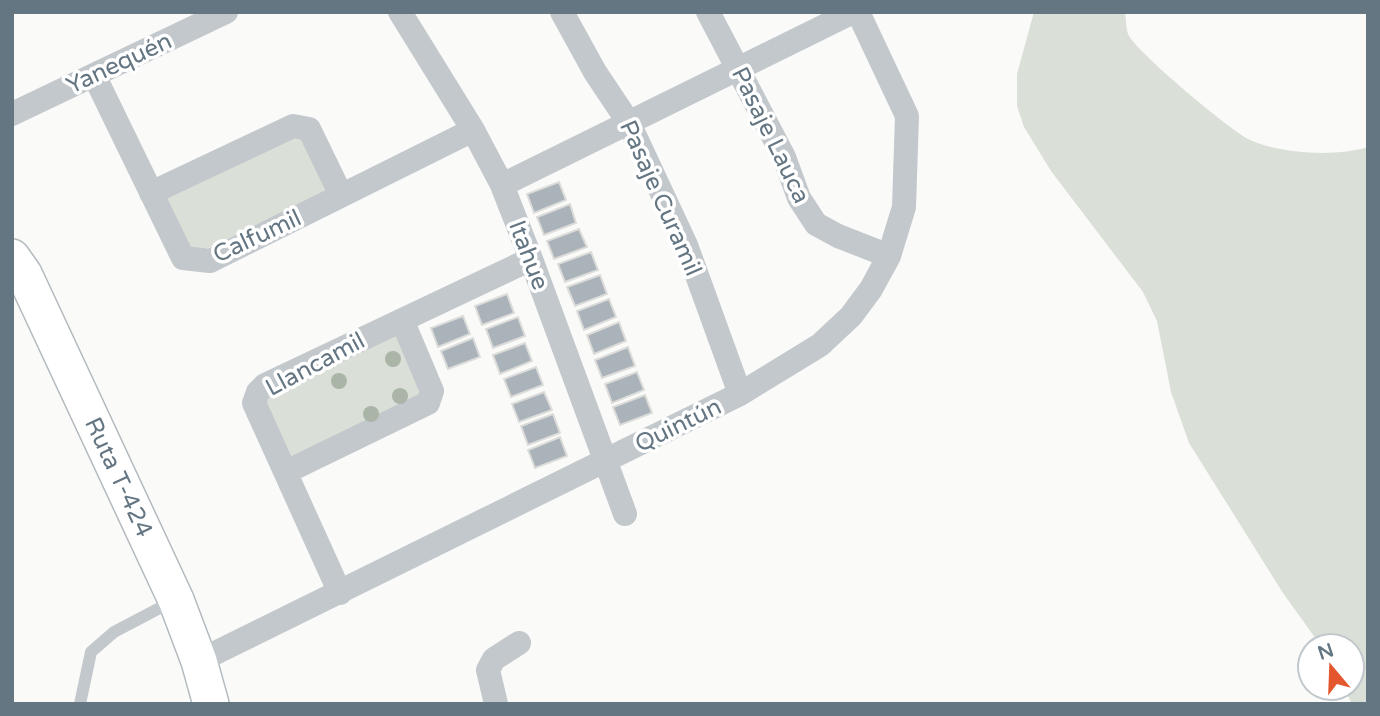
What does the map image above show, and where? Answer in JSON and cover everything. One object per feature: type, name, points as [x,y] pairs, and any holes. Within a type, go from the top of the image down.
[{"type":"street","name":"Yanequén","points":[[12,114],[226,12]]},
{"type":"street","name":"Itahue","points":[[400,12],[473,130],[502,185],[625,514]]},
{"type":"street","name":"Pasaje Curamil","points":[[562,12],[595,72],[629,123],[685,245],[740,394]]},
{"type":"street","name":"Pasaje Lauca","points":[[708,12],[783,157],[799,198],[816,224],[838,236],[889,256]]},
{"type":"street","points":[[502,185],[855,12]]},
{"type":"street","name":"Quintún","points":[[199,661],[740,394],[820,345],[851,316],[871,289],[889,256],[904,207],[907,116],[855,12]]},
{"type":"street","name":"Calfumil","points":[[94,75],[183,258],[210,261],[473,130]]},
{"type":"street","points":[[151,193],[293,126],[309,130],[341,195]]},
{"type":"street","name":"Ruta T-424","points":[[12,257],[24,274],[176,600],[199,661],[211,704]]},
{"type":"street","name":"Llancamil","points":[[340,593],[254,403],[258,392],[265,385],[531,259]]},
{"type":"street","points":[[286,472],[428,402],[432,391],[402,320]]},
{"type":"street","points":[[496,704],[488,670],[494,659],[519,643]]},
{"type":"lane","points":[[80,704],[91,652],[114,632],[176,600]]},
{"type":"shaded area","points":[[1034,12],[1125,12],[1128,34],[1147,57],[1205,107],[1250,140],[1292,151],[1325,153],[1368,147],[1368,704],[1351,702],[1366,702],[1366,632],[1311,632],[1283,593],[1189,443],[1171,392],[1157,321],[1143,292],[1051,171],[1024,127],[1017,106],[1017,74]]},
{"type":"shaded area","points":[[290,133],[305,137],[329,190],[202,251],[185,247],[165,202],[171,191]]},
{"type":"shaded area","points":[[396,334],[425,393],[287,461],[262,408],[267,396]]},
{"type":"building","points":[[559,182],[566,200],[534,213],[527,194]]},
{"type":"building","points":[[570,204],[576,223],[544,235],[537,217]]},
{"type":"building","points":[[579,229],[587,247],[554,259],[547,241]]},
{"type":"building","points":[[591,252],[598,270],[565,282],[558,264]]},
{"type":"building","points":[[600,275],[607,294],[575,306],[567,287]]},
{"type":"building","points":[[507,294],[514,313],[482,325],[475,306]]},
{"type":"building","points":[[609,299],[616,317],[584,330],[577,311]]},
{"type":"building","points":[[463,316],[470,334],[438,347],[431,328]]},
{"type":"building","points":[[518,317],[525,336],[493,348],[486,329]]},
{"type":"building","points":[[619,322],[626,341],[594,354],[587,335]]},
{"type":"building","points":[[473,338],[480,357],[448,369],[441,351]]},
{"type":"building","points":[[525,343],[532,361],[500,374],[493,355]]},
{"type":"building","points":[[628,347],[635,366],[602,378],[595,360]]},
{"type":"building","points":[[536,367],[543,385],[511,397],[504,379]]},
{"type":"building","points":[[637,372],[644,390],[612,403],[605,384]]},
{"type":"building","points":[[544,392],[552,410],[519,422],[512,404]]},
{"type":"building","points":[[645,395],[652,413],[620,425],[613,407]]},
{"type":"building","points":[[553,414],[560,433],[528,445],[521,426]]},
{"type":"building","points":[[560,437],[567,456],[535,468],[528,450]]}]
